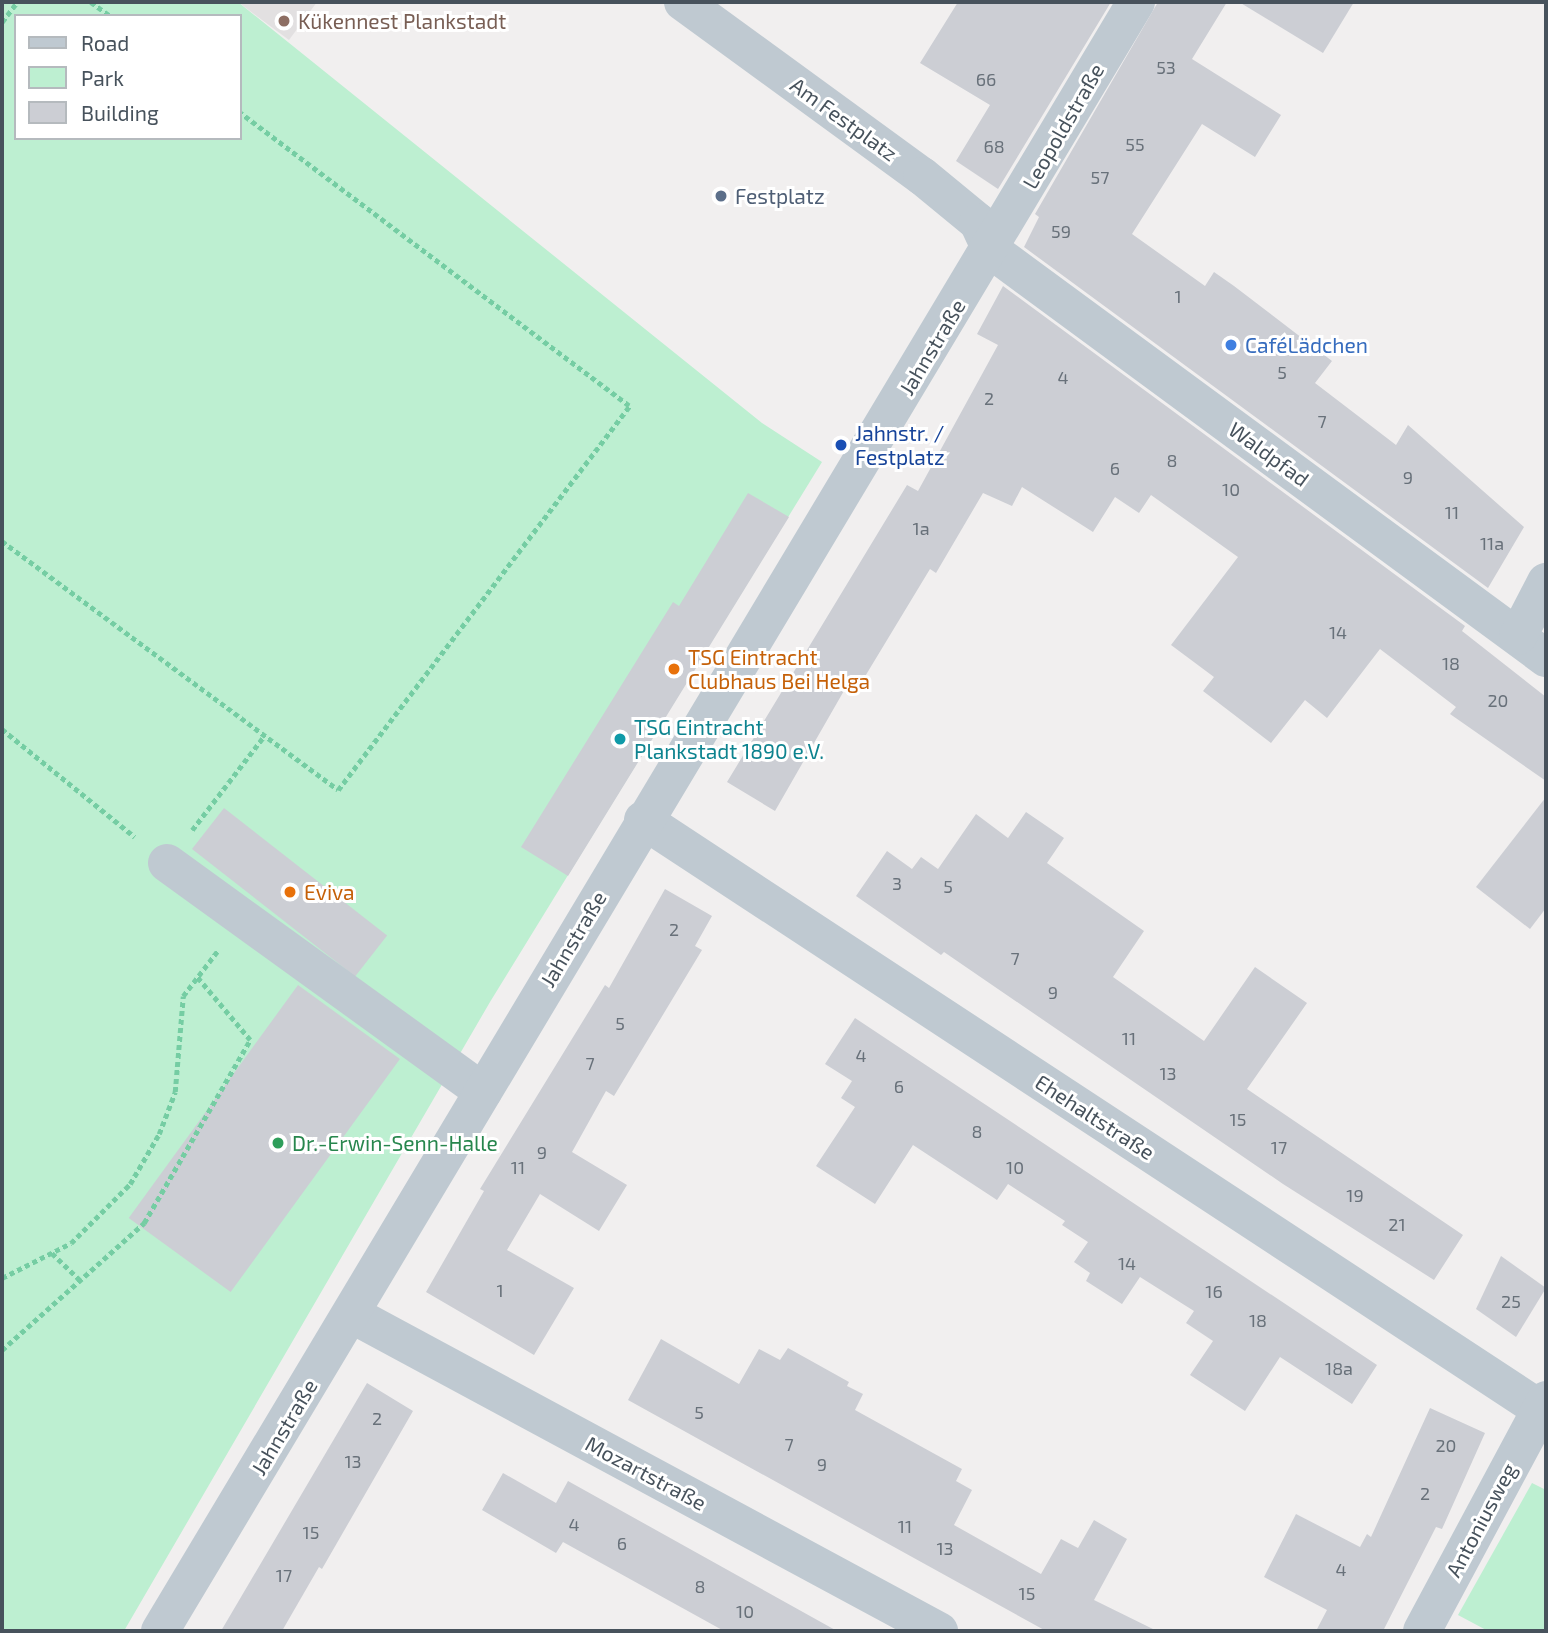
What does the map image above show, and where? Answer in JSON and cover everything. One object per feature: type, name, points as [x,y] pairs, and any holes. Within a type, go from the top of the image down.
[{"type":"street","name":"Am Festplatz","points":[[683,2],[922,176],[978,222],[991,250]]},
{"type":"street","name":"Leopoldstraße","points":[[991,250],[1136,2]]},
{"type":"street","name":"Waldpfad","points":[[991,250],[1532,647]]},
{"type":"street","name":"Jahnstraße","points":[[160,1631],[353,1315],[643,820],[991,250]]},
{"type":"street","points":[[1532,647],[1546,582]]},
{"type":"street","name":"Ehehaltstraße","points":[[643,820],[1544,1408]]},
{"type":"street","points":[[167,863],[483,1092]]},
{"type":"street","name":"Mozartstraße","points":[[353,1315],[939,1631]]},
{"type":"street","name":"Antoniusweg","points":[[1422,1631],[1544,1408]]},
{"type":"path","points":[[2,22],[17,2]]},
{"type":"path","points":[[92,2],[107,14]]},
{"type":"path","points":[[2,541],[338,790],[629,406],[242,115]]},
{"type":"path","points":[[2,729],[167,863],[264,736]]},
{"type":"path","points":[[2,1278],[52,1253],[100,1219],[130,1184],[159,1134],[175,1092],[183,996],[243,918]]},
{"type":"path","points":[[2,1350],[144,1223],[250,1040],[197,977]]},
{"type":"path","points":[[52,1253],[80,1280]]},
{"type":"shaded area","name":"Kükennest Plankstadt","points":[[238,2],[317,2],[289,40]]},
{"type":"green space","points":[[2,2],[238,2],[762,423],[822,462],[490,1002],[124,1631],[2,1631]]},
{"type":"green space","points":[[1532,1483],[1546,1490],[1546,1631],[1488,1631],[1458,1615]]},
{"type":"building","points":[[958,2],[1111,2],[998,189],[956,161],[990,105],[920,63]]},
{"type":"building","points":[[1158,2],[1227,2],[1192,59],[1281,115],[1255,157],[1202,124],[1132,234],[1205,286],[1214,272],[1234,286],[1332,361],[1315,383],[1396,445],[1408,425],[1524,527],[1488,588],[1024,247],[1039,217],[1035,214]]},
{"type":"building","points":[[1239,2],[1354,2],[1323,53]]},
{"type":"building","points":[[1003,286],[1465,626],[1462,631],[1546,697],[1546,781],[1450,714],[1456,707],[1380,649],[1327,718],[1305,700],[1271,743],[1203,691],[1214,677],[1171,645],[1238,557],[1151,495],[1139,513],[1115,497],[1093,532],[1022,487],[1012,506],[983,493],[936,573],[930,569],[858,688],[849,682],[775,811],[727,782],[907,485],[918,491],[998,345],[977,334]]},
{"type":"building","name":"TSG Eintracht Plankstadt 1890 e.V.","points":[[748,493],[789,517],[568,876],[521,847],[673,602],[679,606]]},
{"type":"building","points":[[1546,797],[1546,908],[1530,929],[1476,887]]},
{"type":"building","name":"Eviva","points":[[224,808],[387,935],[355,976],[192,849]]},
{"type":"building","points":[[1026,812],[1064,838],[1047,863],[1144,931],[1113,977],[1204,1041],[1255,967],[1307,1003],[1247,1089],[1463,1235],[1434,1280],[1283,1184],[944,952],[941,955],[856,896],[887,851],[912,869],[921,857],[938,869],[976,814],[1008,838]]},
{"type":"building","points":[[665,889],[712,916],[695,946],[702,950],[614,1096],[606,1091],[572,1152],[627,1185],[599,1231],[540,1194],[507,1250],[574,1288],[534,1355],[426,1292],[484,1191],[480,1189],[605,985],[609,988]]},
{"type":"building","name":"Dr.-Erwin-Senn-Halle","points":[[298,985],[400,1059],[231,1292],[129,1218]]},
{"type":"building","points":[[855,1018],[1377,1365],[1352,1404],[1280,1357],[1245,1411],[1190,1375],[1213,1341],[1186,1323],[1194,1311],[1140,1277],[1122,1304],[1086,1281],[1090,1273],[1074,1262],[1088,1242],[1062,1225],[1065,1221],[1008,1184],[997,1200],[913,1145],[875,1204],[816,1166],[855,1107],[841,1098],[852,1081],[825,1064]]},
{"type":"building","points":[[1501,1256],[1546,1288],[1516,1337],[1476,1309]]},
{"type":"building","points":[[661,1339],[739,1384],[759,1349],[780,1360],[788,1348],[849,1382],[847,1386],[863,1394],[855,1410],[962,1469],[956,1481],[972,1490],[954,1525],[1041,1574],[1061,1539],[1078,1548],[1094,1520],[1127,1539],[1094,1600],[1157,1631],[1046,1631],[628,1400]]},
{"type":"building","points":[[367,1383],[413,1411],[322,1569],[319,1567],[282,1631],[221,1631]]},
{"type":"building","points":[[1430,1408],[1485,1433],[1442,1529],[1436,1527],[1383,1631],[1316,1631],[1327,1610],[1264,1577],[1296,1514],[1360,1547],[1367,1534],[1371,1537]]},
{"type":"building","points":[[503,1473],[556,1503],[568,1481],[837,1631],[724,1631],[563,1542],[556,1553],[482,1510]]},
{"type":"place","name":"Kükennest Plankstadt","points":[[284,21]]},
{"type":"place","name":"Festplatz","points":[[721,196]]},
{"type":"place","name":"CaféLädchen","points":[[1231,345]]},
{"type":"place","name":"Jahnstr. / Festplatz","points":[[841,445]]},
{"type":"place","name":"TSG Eintracht Clubhaus Bei Helga","points":[[674,669]]},
{"type":"place","name":"TSG Eintracht Plankstadt 1890 e.V.","points":[[620,739]]},
{"type":"place","name":"Eviva","points":[[290,892]]},
{"type":"place","name":"Dr.-Erwin-Senn-Halle","points":[[278,1143]]}]
